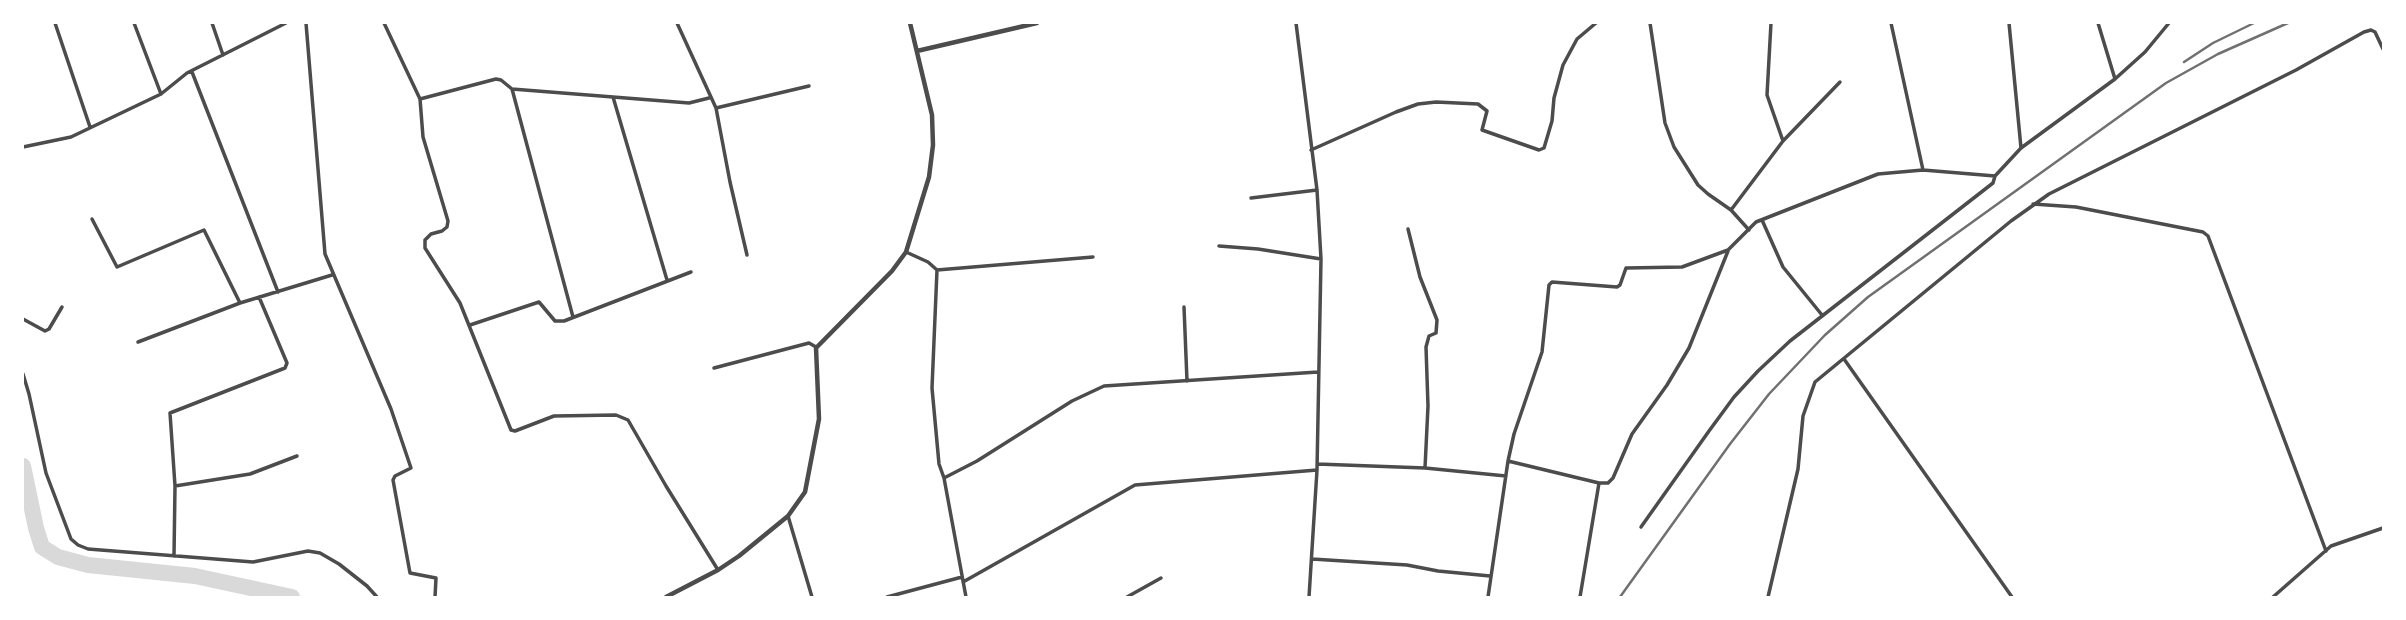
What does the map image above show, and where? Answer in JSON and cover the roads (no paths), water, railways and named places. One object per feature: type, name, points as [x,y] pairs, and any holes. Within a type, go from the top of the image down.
[{"type":"street","points":[[55,23],[90,127]]},
{"type":"street","points":[[134,23],[161,94]]},
{"type":"street","points":[[212,23],[223,55]]},
{"type":"street","points":[[23,147],[71,136],[161,94],[192,71],[286,23]]},
{"type":"street","points":[[306,23],[325,254],[331,275],[391,409],[411,468],[395,476],[393,480],[410,573],[436,578],[435,597]]},
{"type":"street","points":[[384,23],[420,99],[422,137],[448,221],[442,232],[431,234],[425,240],[425,248],[460,303],[510,430],[515,431],[554,416],[616,415],[628,420],[718,570]]},
{"type":"street","points":[[677,23],[709,98],[716,108],[747,255]]},
{"type":"street","points":[[666,597],[718,570],[788,516],[805,492],[819,419],[816,348],[906,252],[929,177],[933,145],[932,115],[909,23]]},
{"type":"street","points":[[917,51],[1037,23]]},
{"type":"street","points":[[1296,23],[1317,190],[1321,259],[1317,467],[1309,597]]},
{"type":"street","points":[[1311,150],[1396,112],[1418,104],[1436,102],[1478,104],[1487,111],[1482,130],[1539,150],[1544,148],[1563,65],[1577,39],[1596,23]]},
{"type":"street","points":[[1650,23],[1665,123],[1674,147],[1698,185],[1731,209],[1749,230]]},
{"type":"street","points":[[1771,23],[1767,95],[1783,141]]},
{"type":"street","points":[[1891,23],[1923,170]]},
{"type":"street","points":[[2009,23],[2021,148]]},
{"type":"street","points":[[2098,23],[2115,79]]},
{"type":"street","points":[[1641,527],[1734,397],[1790,341],[1993,183],[1995,176],[2021,148],[2115,79],[2145,52],[2169,23]]},
{"type":"street","points":[[1768,597],[1798,469],[1803,416],[1815,382],[2033,204],[2371,30],[2378,37],[2383,49]]},
{"type":"street","points":[[192,71],[278,292]]},
{"type":"street","points":[[420,99],[496,79],[512,89],[689,103],[709,98]]},
{"type":"street","points":[[1731,209],[1783,141],[1840,82]]},
{"type":"street","points":[[716,108],[809,86]]},
{"type":"street","points":[[512,89],[573,318]]},
{"type":"street","points":[[613,97],[667,281]]},
{"type":"street","points":[[1488,597],[1508,461],[1514,434],[1542,352],[1549,285],[1552,282],[1617,287],[1626,268],[1682,267],[1728,250],[1762,220],[1878,174],[1923,170],[1995,176]]},
{"type":"street","points":[[1251,198],[1317,190]]},
{"type":"street","points":[[2033,204],[2077,206],[2203,232],[2208,236],[2326,551]]},
{"type":"street","points":[[92,219],[117,267],[204,230],[240,303]]},
{"type":"street","points":[[1762,220],[1783,267],[1822,315]]},
{"type":"street","points":[[1408,229],[1420,277],[1437,320],[1436,332],[1427,340],[1425,468]]},
{"type":"street","points":[[1219,246],[1321,259]]},
{"type":"street","points":[[1508,461],[1599,483],[1608,483],[1614,478],[1632,434],[1667,386],[1689,348],[1728,250]]},
{"type":"street","points":[[906,252],[928,262],[937,270],[1093,257]]},
{"type":"street","points":[[937,270],[932,388],[939,464],[944,478],[966,597]]},
{"type":"street","points":[[470,325],[539,302],[555,321],[564,321],[691,272]]},
{"type":"street","points":[[138,342],[240,303],[331,275]]},
{"type":"street","points":[[174,556],[170,413],[285,368],[287,363],[259,297]]},
{"type":"street","points":[[23,319],[45,331],[49,329],[62,307]]},
{"type":"street","points":[[1184,307],[1187,381]]},
{"type":"street","points":[[714,368],[809,343],[816,348]]},
{"type":"street","points":[[1844,359],[2012,597]]},
{"type":"street","points":[[944,478],[977,461],[1072,401],[1104,386],[1318,372]]},
{"type":"street","points":[[23,374],[46,474],[71,539],[88,549],[253,562],[308,551],[320,553],[340,564],[377,597]]},
{"type":"street","points":[[174,486],[250,474],[297,456]]},
{"type":"street","points":[[889,597],[963,579],[1135,485],[1317,467],[1425,468],[1506,476]]},
{"type":"street","points":[[1580,597],[1599,483]]},
{"type":"street","points":[[788,516],[812,597]]},
{"type":"street","points":[[2273,597],[2279,595],[2331,546],[2383,528]]},
{"type":"street","points":[[1312,559],[1395,564],[1490,576]]},
{"type":"street","points":[[1127,597],[1161,578]]},
{"type":"waterway","points":[[23,466],[42,547],[58,557],[88,565],[195,576],[292,597]]},
{"type":"railway","points":[[2184,62],[2213,43],[2254,23]]},
{"type":"railway","points":[[1620,597],[1769,394],[1825,335],[1868,297],[2166,83],[2218,54],[2288,23]]}]
